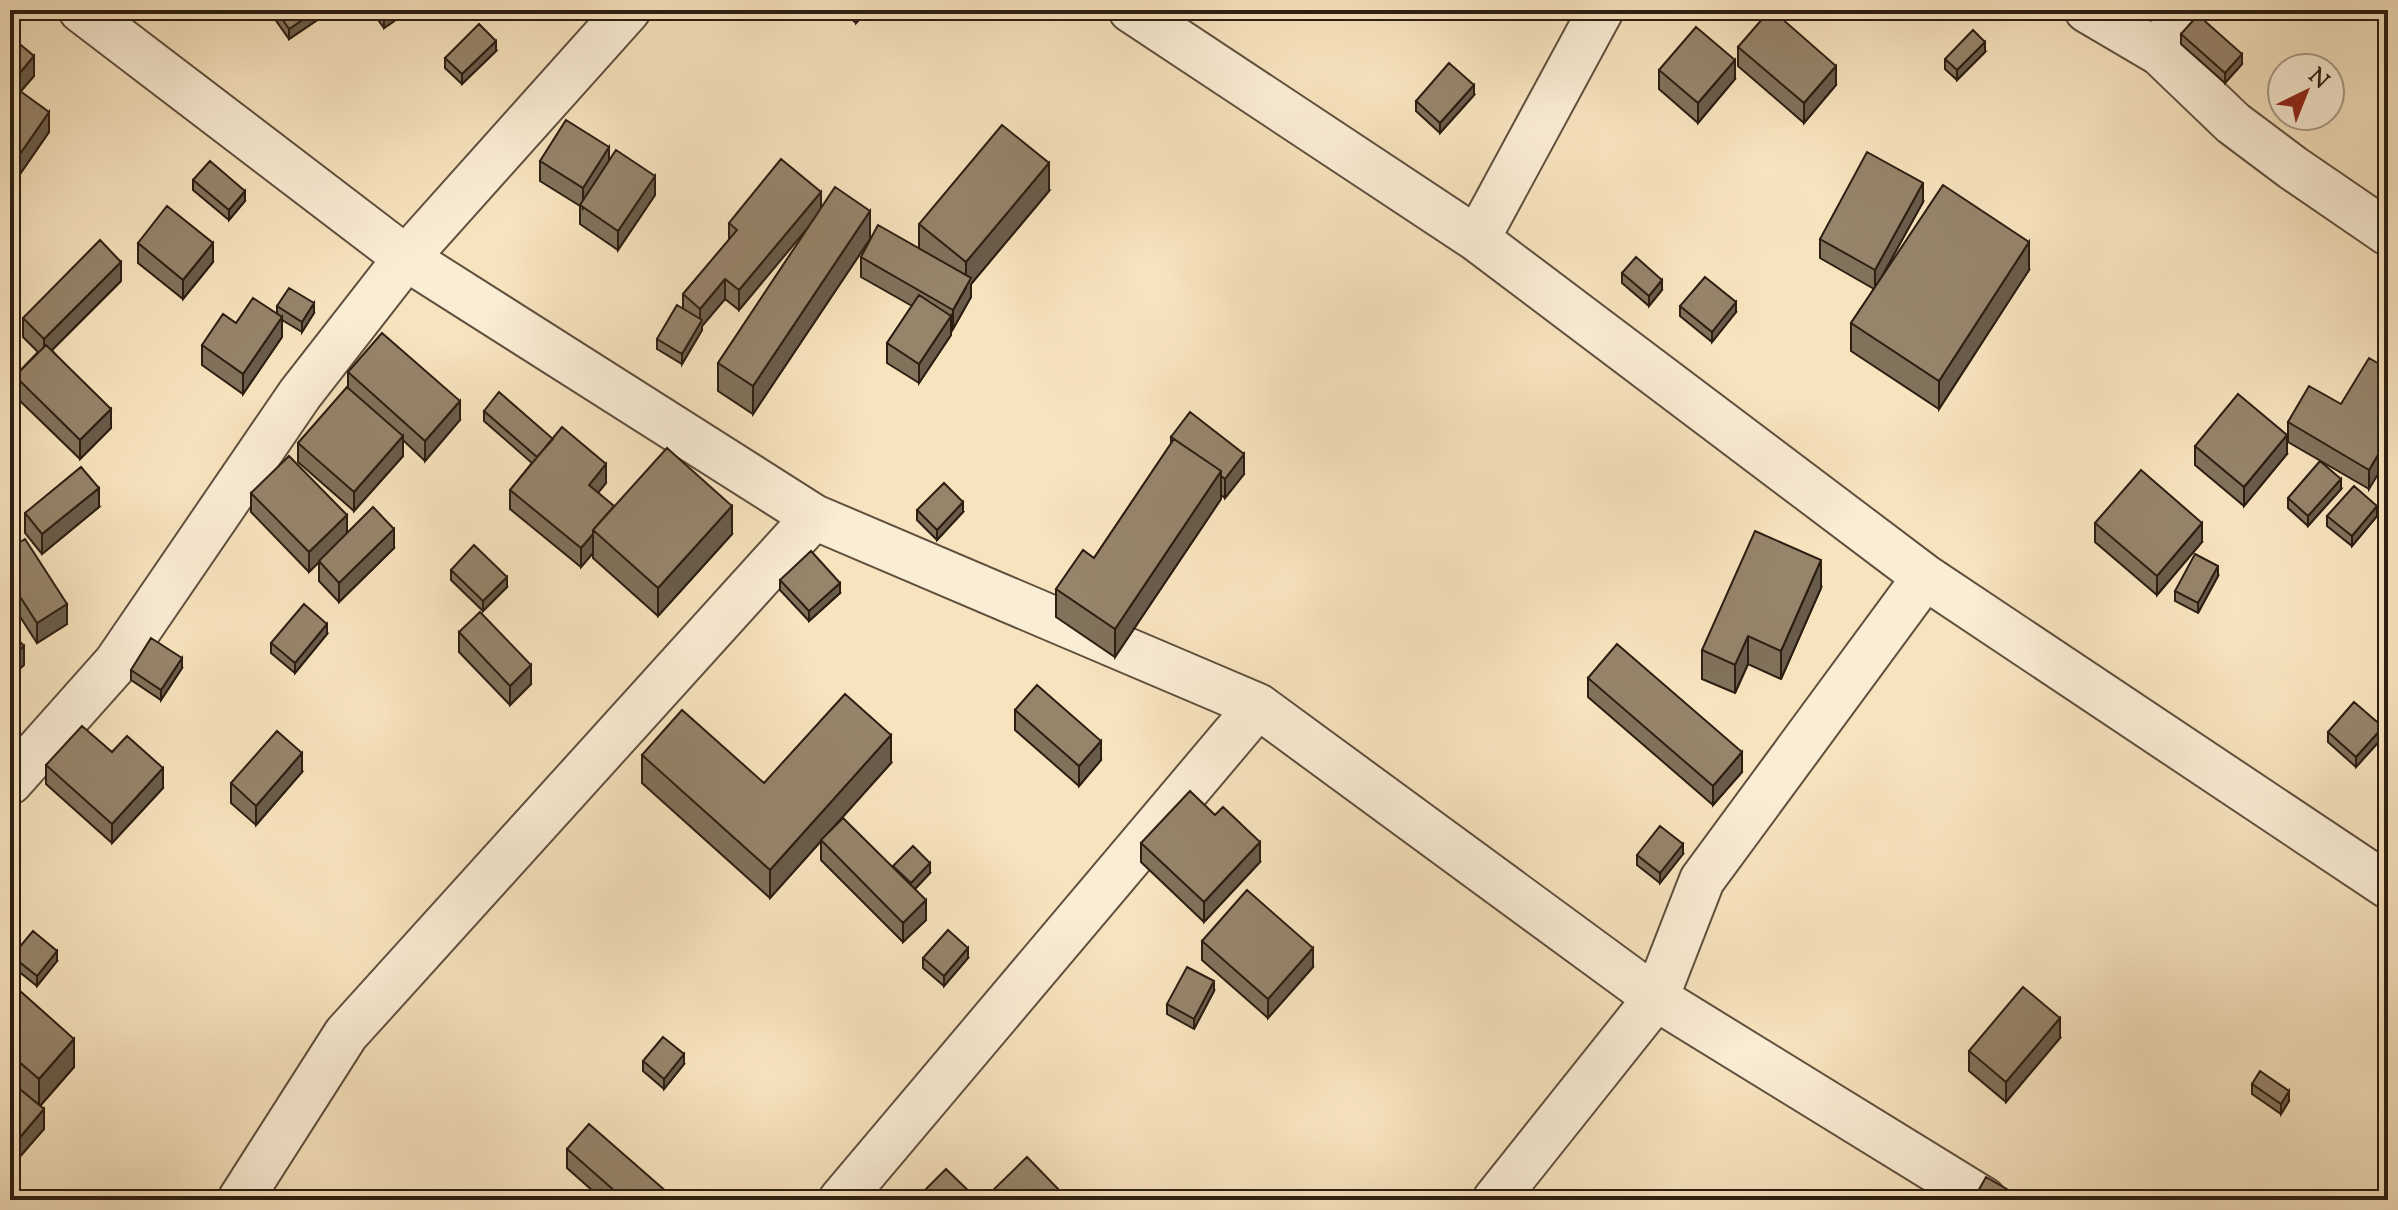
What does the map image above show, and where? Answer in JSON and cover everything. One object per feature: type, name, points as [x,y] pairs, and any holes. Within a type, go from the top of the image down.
[{"type":"street","points":[[81,10],[406,258],[814,517],[1258,706],[1656,998],[1984,1200]]},
{"type":"street","points":[[10,782],[116,663],[300,394],[406,258],[628,10]]},
{"type":"street","points":[[1131,10],[1477,239],[1925,577],[2388,886]]},
{"type":"street","points":[[1477,239],[1601,10]]},
{"type":"street","points":[[2087,10],[2160,53],[2233,123],[2388,233]]},
{"type":"street","points":[[2160,53],[2182,10]]},
{"type":"street","points":[[240,1200],[346,1034],[814,517]]},
{"type":"street","points":[[1495,1200],[1656,998],[1702,880],[1925,577]]},
{"type":"street","points":[[841,1200],[1258,706]]},
{"type":"building","points":[[276,10],[317,10],[289,29]]},
{"type":"building","points":[[1770,10],[1836,66],[1804,103],[1738,47]]},
{"type":"building","points":[[2198,15],[2242,54],[2225,73],[2181,34]]},
{"type":"building","points":[[479,24],[496,41],[462,74],[445,58]]},
{"type":"building","points":[[1696,27],[1735,60],[1698,103],[1659,70]]},
{"type":"building","points":[[1973,30],[1985,42],[1957,70],[1945,59]]},
{"type":"building","points":[[10,36],[34,56],[13,81],[10,78]]},
{"type":"building","points":[[1449,63],[1474,85],[1440,123],[1416,101]]},
{"type":"building","points":[[16,88],[49,112],[11,167],[10,96]]},
{"type":"building","points":[[566,120],[609,147],[583,188],[540,161]]},
{"type":"building","points":[[1002,125],[1049,163],[966,262],[919,224]]},
{"type":"building","points":[[616,150],[655,176],[618,231],[580,205]]},
{"type":"building","points":[[1867,152],[1923,183],[1875,270],[1820,239]]},
{"type":"building","points":[[781,159],[821,192],[739,290],[725,279],[700,309],[683,294],[737,230],[729,223]]},
{"type":"building","points":[[210,161],[245,191],[229,210],[193,180]]},
{"type":"building","points":[[1943,185],[2029,242],[1939,381],[1851,323]]},
{"type":"building","points":[[835,187],[870,211],[753,386],[718,363]]},
{"type":"building","points":[[167,206],[213,243],[183,280],[138,243]]},
{"type":"building","points":[[878,225],[971,278],[953,310],[861,257]]},
{"type":"building","points":[[100,240],[121,262],[44,339],[23,318]]},
{"type":"building","points":[[1636,257],[1662,280],[1649,296],[1622,273]]},
{"type":"building","points":[[1705,277],[1736,302],[1712,332],[1680,306]]},
{"type":"building","points":[[289,288],[314,303],[302,322],[277,306]]},
{"type":"building","points":[[919,295],[951,316],[919,364],[887,343]]},
{"type":"building","points":[[253,298],[282,317],[243,374],[202,345],[223,314],[236,323]]},
{"type":"building","points":[[677,305],[702,320],[682,354],[657,339]]},
{"type":"building","points":[[382,333],[460,401],[425,441],[348,372]]},
{"type":"building","points":[[46,345],[111,409],[80,440],[15,376]]},
{"type":"building","points":[[2369,358],[2388,369],[2388,438],[2369,470],[2288,422],[2309,386],[2341,404]]},
{"type":"building","points":[[347,387],[403,436],[354,492],[298,443]]},
{"type":"building","points":[[499,392],[553,439],[537,457],[484,411]]},
{"type":"building","points":[[2238,394],[2287,435],[2244,487],[2195,446]]},
{"type":"building","points":[[1190,412],[1244,454],[1225,479],[1221,471],[1171,437]]},
{"type":"building","points":[[562,427],[606,464],[589,485],[614,506],[581,548],[510,490]]},
{"type":"building","points":[[1174,439],[1221,471],[1115,629],[1056,589],[1083,550],[1094,558]]},
{"type":"building","points":[[667,448],[732,506],[658,588],[593,530]]},
{"type":"building","points":[[289,456],[347,515],[309,552],[251,493]]},
{"type":"building","points":[[2320,461],[2341,479],[2308,516],[2288,498]]},
{"type":"building","points":[[81,467],[99,488],[42,534],[25,513]]},
{"type":"building","points":[[2141,470],[2202,523],[2157,576],[2095,523]]},
{"type":"building","points":[[2388,478],[2388,495],[2381,492]]},
{"type":"building","points":[[944,483],[963,502],[937,530],[917,510]]},
{"type":"building","points":[[2354,486],[2377,506],[2352,536],[2327,516]]},
{"type":"building","points":[[373,507],[394,529],[339,583],[319,561]]},
{"type":"building","points":[[1755,531],[1821,560],[1781,651],[1748,636],[1735,665],[1702,650]]},
{"type":"building","points":[[25,539],[67,604],[37,623],[10,581],[10,548]]},
{"type":"building","points":[[474,545],[507,577],[483,601],[451,570]]},
{"type":"building","points":[[811,551],[840,583],[809,611],[780,580]]},
{"type":"building","points":[[2195,554],[2218,566],[2198,603],[2175,591]]},
{"type":"building","points":[[304,604],[327,624],[295,663],[271,643]]},
{"type":"building","points":[[480,612],[531,665],[510,686],[459,632]]},
{"type":"building","points":[[10,631],[24,646],[10,659]]},
{"type":"building","points":[[151,638],[182,658],[161,690],[131,670]]},
{"type":"building","points":[[1617,644],[1742,752],[1713,786],[1588,678]]},
{"type":"building","points":[[1037,685],[1101,741],[1079,766],[1015,710]]},
{"type":"building","points":[[845,694],[891,735],[770,870],[642,755],[682,710],[764,783]]},
{"type":"building","points":[[2354,702],[2383,727],[2356,757],[2328,732]]},
{"type":"building","points":[[82,726],[112,752],[127,736],[163,768],[112,824],[46,765]]},
{"type":"building","points":[[277,731],[302,753],[256,806],[231,783]]},
{"type":"building","points":[[1190,791],[1215,815],[1223,807],[1260,842],[1204,902],[1141,843]]},
{"type":"building","points":[[843,818],[926,900],[903,923],[821,840]]},
{"type":"building","points":[[1660,826],[1683,844],[1660,873],[1637,855]]},
{"type":"building","points":[[913,846],[930,863],[911,883],[893,866]]},
{"type":"building","points":[[1247,890],[1313,948],[1268,999],[1202,941]]},
{"type":"building","points":[[948,930],[968,948],[944,976],[923,958]]},
{"type":"building","points":[[33,931],[57,951],[37,976],[12,956]]},
{"type":"building","points":[[1187,967],[1214,981],[1194,1019],[1167,1004]]},
{"type":"building","points":[[10,982],[74,1039],[39,1079],[10,1054]]},
{"type":"building","points":[[2023,987],[2060,1018],[2006,1082],[1969,1051]]},
{"type":"building","points":[[663,1037],[684,1054],[664,1079],[643,1061]]},
{"type":"building","points":[[2260,1071],[2289,1091],[2281,1104],[2252,1084]]},
{"type":"building","points":[[10,1081],[44,1109],[10,1149]]},
{"type":"building","points":[[589,1124],[676,1200],[625,1200],[567,1149]]},
{"type":"building","points":[[1027,1157],[1063,1194],[1057,1200],[991,1200],[987,1196]]},
{"type":"building","points":[[946,1169],[978,1200],[915,1200]]},
{"type":"building","points":[[1986,1177],[2024,1199],[2024,1200],[1973,1200]]}]
